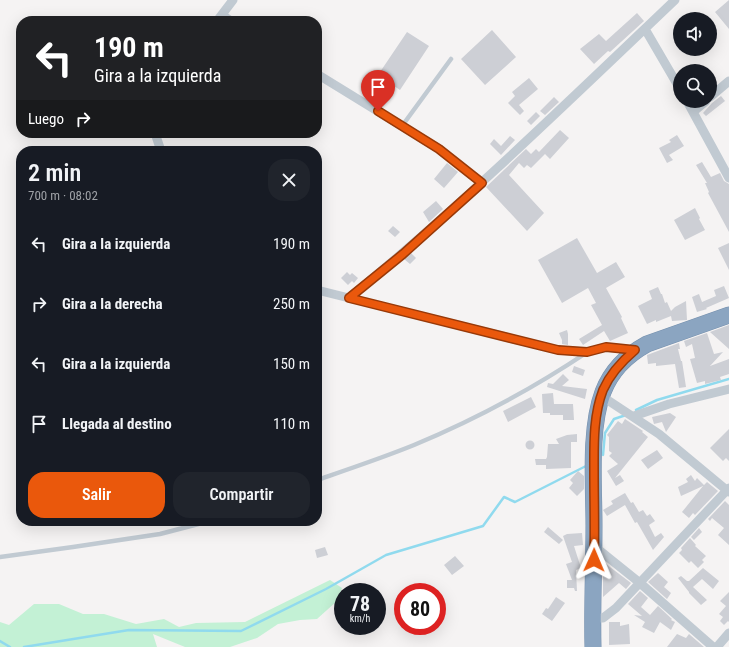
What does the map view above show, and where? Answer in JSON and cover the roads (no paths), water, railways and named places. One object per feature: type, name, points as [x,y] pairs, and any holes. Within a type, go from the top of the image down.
[{"type":"highway","points":[[593,647],[594,451],[597,414],[601,398],[614,371],[635,350],[647,344],[729,315]]},
{"type":"street","points":[[221,16],[233,0]]},
{"type":"street","points":[[349,298],[403,254],[482,183],[675,0]]},
{"type":"street","points":[[645,28],[673,77]]},
{"type":"street","points":[[322,77],[439,149],[482,183]]},
{"type":"street","points":[[717,91],[729,81]]},
{"type":"street","points":[[691,108],[729,178]]},
{"type":"street","points":[[693,112],[698,108]]},
{"type":"street","points":[[322,291],[558,350],[587,352],[606,347],[635,350]]},
{"type":"street","points":[[634,416],[669,404],[729,389]]},
{"type":"street","points":[[592,618],[603,618],[616,608],[728,490],[659,434],[609,400],[601,398]]},
{"type":"street","points":[[594,546],[640,583],[713,647]]},
{"type":"street","points":[[717,647],[729,633]]},
{"type":"lane","points":[[402,126],[451,59]]},
{"type":"lane","points":[[322,478],[413,445],[455,426],[550,377],[587,352]]},
{"type":"lane","points":[[0,556],[160,534],[191,526]]},
{"type":"waterway","points":[[636,410],[657,400],[729,379]]},
{"type":"waterway","points":[[603,455],[605,433],[614,419],[626,415]]},
{"type":"waterway","points":[[24,647],[129,630],[241,631],[326,589],[386,555],[483,526],[504,497],[515,502],[586,466]]},
{"type":"waterway","points":[[0,641],[10,647]]}]
